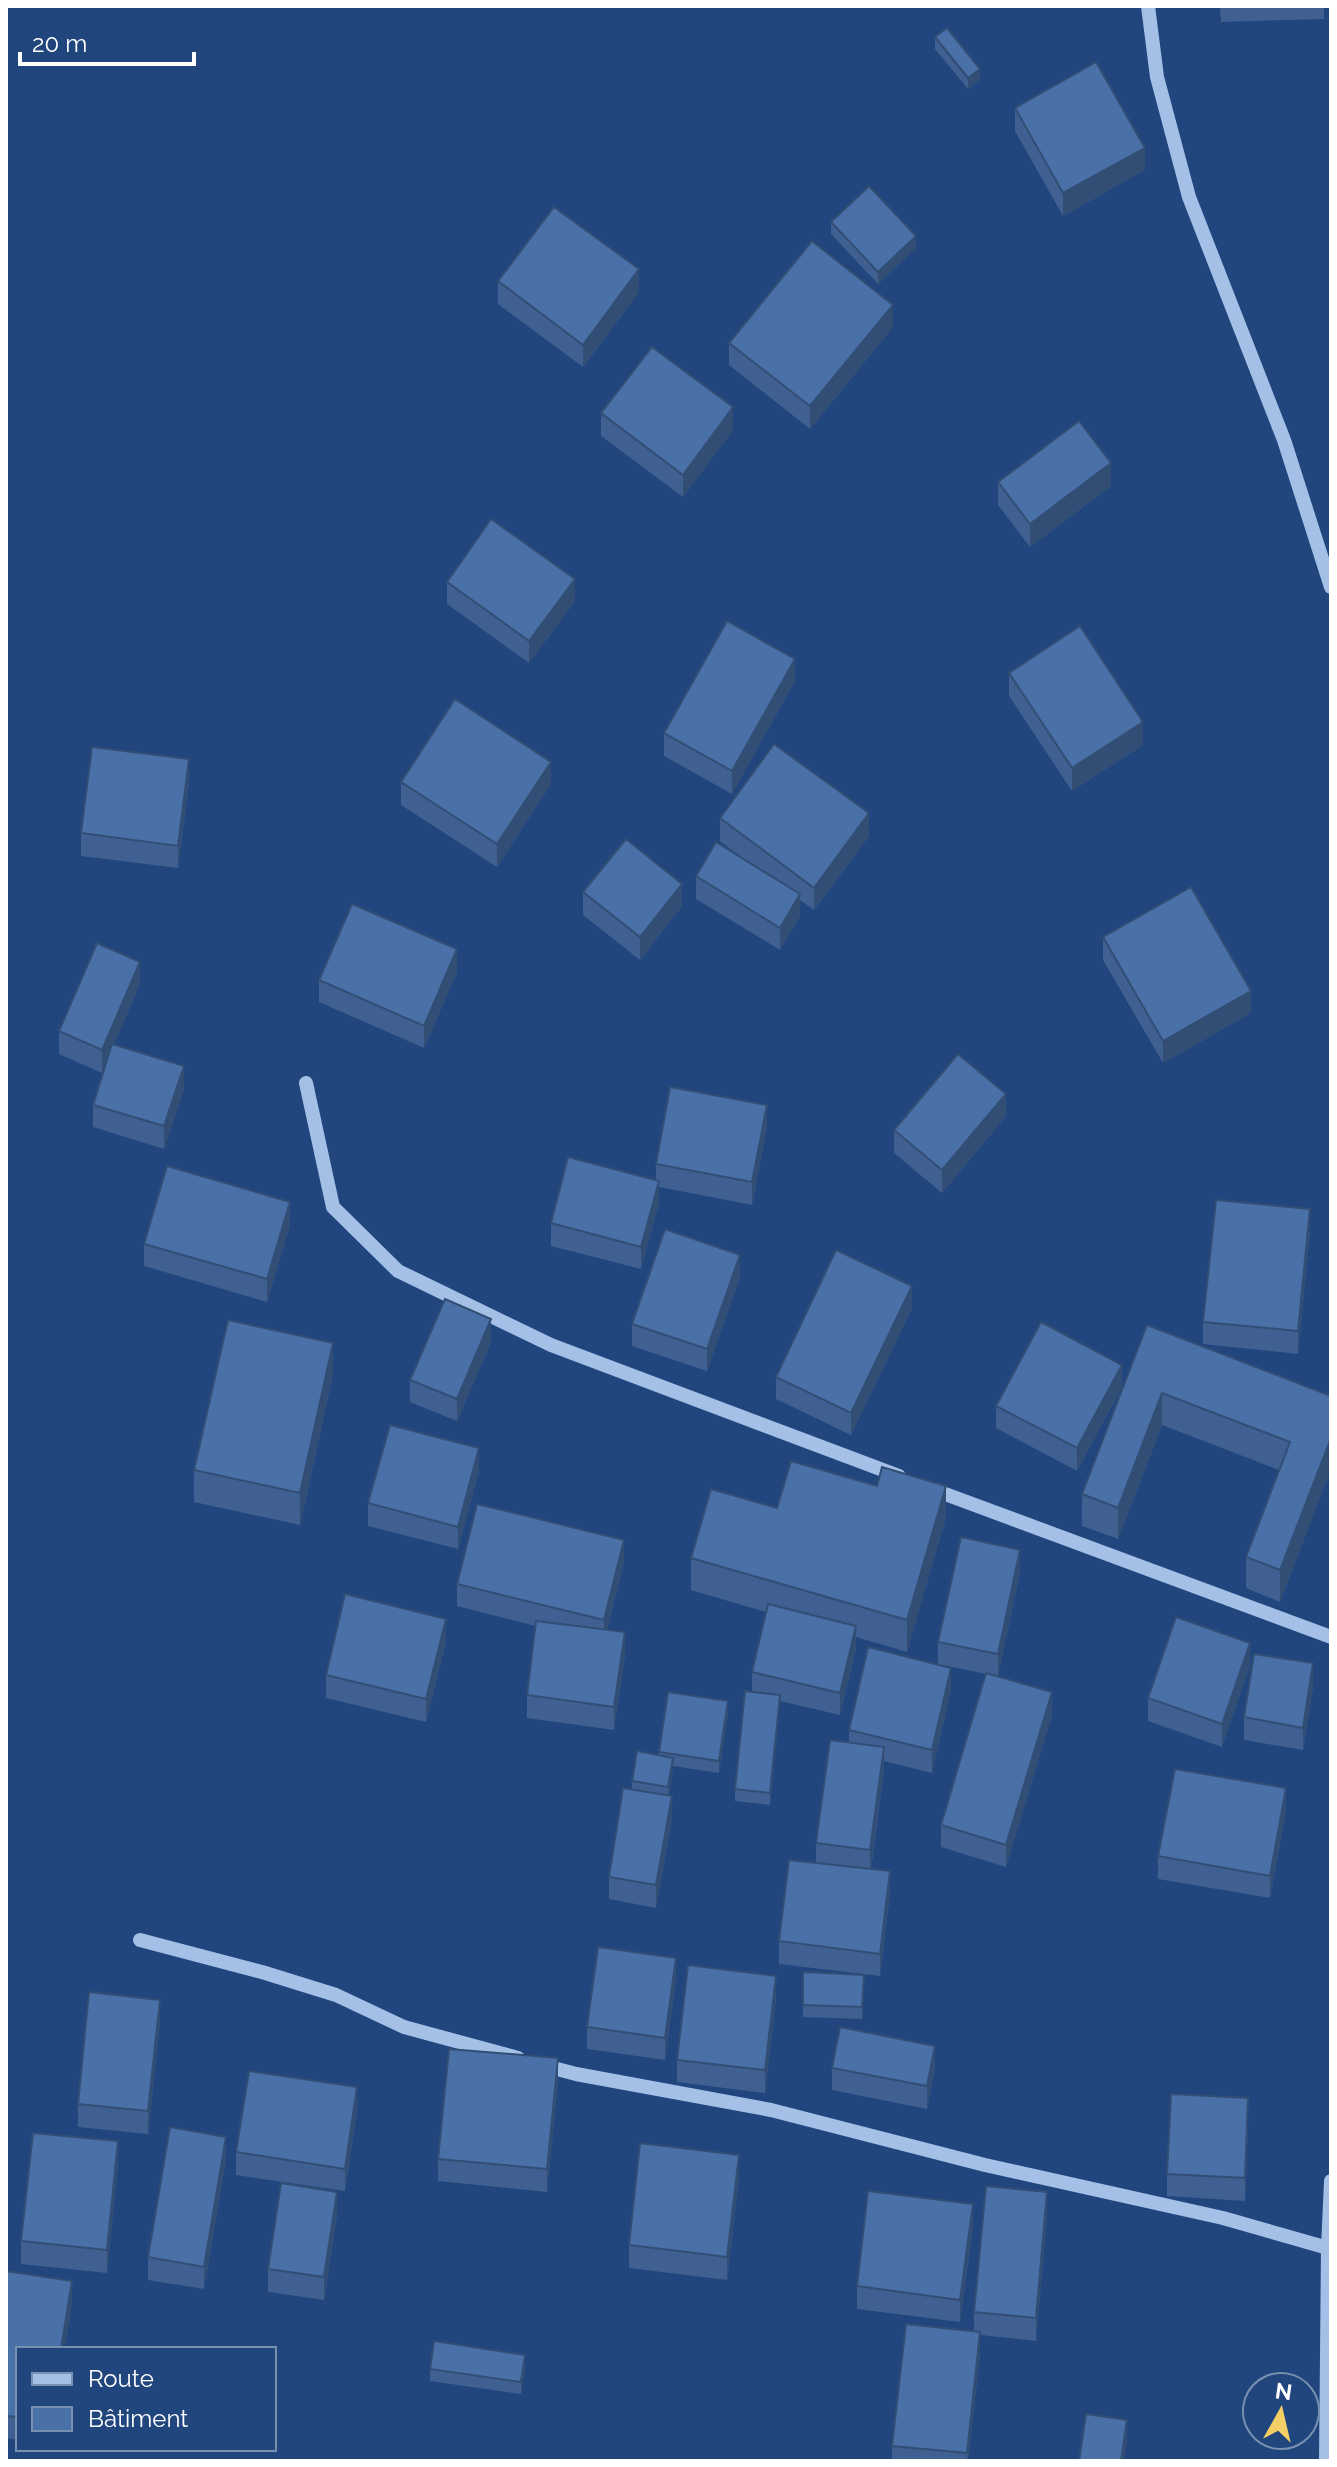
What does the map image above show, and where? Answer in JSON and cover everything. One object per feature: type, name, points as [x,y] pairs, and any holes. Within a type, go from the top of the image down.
[{"type":"street","points":[[1148,6],[1157,77],[1189,197],[1284,440],[1331,587]]},
{"type":"street","points":[[306,1083],[333,1207],[398,1271],[551,1345],[907,1479]]},
{"type":"street","points":[[922,1485],[1331,1637]]},
{"type":"street","points":[[140,1940],[336,1995],[404,2027],[576,2074],[771,2110],[985,2165],[1223,2218],[1328,2248]]},
{"type":"street","points":[[1326,2461],[1331,2181]]},
{"type":"building","points":[[947,28],[980,69],[968,78],[935,37]]},
{"type":"building","points":[[1096,62],[1145,148],[1063,193],[1015,108]]},
{"type":"building","points":[[869,186],[916,236],[878,272],[831,222]]},
{"type":"building","points":[[554,207],[639,269],[583,345],[498,281]]},
{"type":"building","points":[[812,241],[893,305],[810,406],[729,343]]},
{"type":"building","points":[[652,347],[733,407],[683,475],[601,413]]},
{"type":"building","points":[[1079,421],[1111,463],[1030,524],[998,482]]},
{"type":"building","points":[[491,519],[575,579],[529,641],[447,582]]},
{"type":"building","points":[[727,621],[795,659],[732,771],[664,733]]},
{"type":"building","points":[[1080,626],[1143,722],[1072,768],[1009,673]]},
{"type":"building","points":[[455,699],[551,762],[497,844],[401,782]]},
{"type":"building","points":[[774,744],[869,813],[814,888],[720,818]]},
{"type":"building","points":[[92,747],[189,759],[178,846],[81,833]]},
{"type":"building","points":[[626,839],[682,884],[640,937],[583,892]]},
{"type":"building","points":[[716,842],[800,894],[780,928],[696,876]]},
{"type":"building","points":[[1191,887],[1251,991],[1163,1041],[1103,937]]},
{"type":"building","points":[[352,904],[457,949],[424,1026],[319,980]]},
{"type":"building","points":[[97,943],[140,962],[102,1050],[59,1031]]},
{"type":"building","points":[[112,1044],[184,1066],[164,1126],[93,1105]]},
{"type":"building","points":[[958,1054],[1006,1094],[942,1170],[894,1130]]},
{"type":"building","points":[[670,1087],[767,1105],[752,1182],[656,1164]]},
{"type":"building","points":[[568,1157],[659,1181],[641,1247],[551,1223]]},
{"type":"building","points":[[167,1166],[290,1202],[267,1279],[144,1244]]},
{"type":"building","points":[[1216,1200],[1310,1209],[1298,1331],[1203,1322]]},
{"type":"building","points":[[665,1229],[740,1255],[707,1349],[632,1324]]},
{"type":"building","points":[[836,1250],[912,1286],[851,1413],[776,1377]]},
{"type":"building","points":[[445,1299],[491,1319],[457,1399],[410,1380]]},
{"type":"building","points":[[228,1320],[333,1343],[300,1493],[194,1470]]},
{"type":"building","points":[[1041,1322],[1122,1365],[1077,1448],[996,1406]]},
{"type":"building","points":[[1147,1325],[1331,1396],[1331,1438],[1280,1570],[1246,1557],[1290,1442],[1162,1393],[1118,1508],[1082,1494]]},
{"type":"building","points":[[390,1425],[479,1448],[458,1527],[368,1503]]},
{"type":"building","points":[[791,1461],[877,1486],[882,1467],[946,1486],[907,1620],[691,1558],[711,1489],[777,1508]]},
{"type":"building","points":[[477,1504],[624,1540],[604,1620],[457,1584]]},
{"type":"building","points":[[961,1537],[1020,1550],[998,1654],[938,1642]]},
{"type":"building","points":[[345,1594],[446,1619],[426,1699],[326,1675]]},
{"type":"building","points":[[768,1604],[856,1626],[840,1693],[752,1672]]},
{"type":"building","points":[[1176,1617],[1250,1643],[1222,1724],[1148,1698]]},
{"type":"building","points":[[536,1621],[625,1632],[614,1707],[527,1695]]},
{"type":"building","points":[[868,1647],[951,1668],[932,1750],[849,1730]]},
{"type":"building","points":[[1254,1654],[1313,1663],[1303,1728],[1244,1717]]},
{"type":"building","points":[[986,1673],[1052,1692],[1006,1845],[941,1825]]},
{"type":"building","points":[[745,1691],[780,1695],[770,1793],[735,1789]]},
{"type":"building","points":[[668,1692],[728,1701],[719,1761],[659,1752]]},
{"type":"building","points":[[830,1740],[884,1747],[870,1850],[816,1843]]},
{"type":"building","points":[[637,1751],[673,1758],[668,1787],[632,1781]]},
{"type":"building","points":[[1175,1769],[1286,1788],[1270,1876],[1158,1856]]},
{"type":"building","points":[[623,1788],[672,1796],[656,1885],[609,1877]]},
{"type":"building","points":[[789,1860],[890,1871],[880,1954],[779,1941]]},
{"type":"building","points":[[598,1947],[676,1958],[665,2038],[587,2027]]},
{"type":"building","points":[[688,1965],[776,1976],[765,2070],[677,2060]]},
{"type":"building","points":[[803,1972],[864,1975],[862,2007],[803,2005]]},
{"type":"building","points":[[89,1992],[160,2000],[148,2111],[78,2104]]},
{"type":"building","points":[[840,2027],[935,2046],[927,2086],[832,2068]]},
{"type":"building","points":[[449,2049],[558,2058],[547,2169],[438,2159]]},
{"type":"building","points":[[249,2071],[357,2087],[345,2169],[236,2152]]},
{"type":"building","points":[[1171,2094],[1248,2098],[1245,2178],[1167,2174]]},
{"type":"building","points":[[170,2127],[226,2137],[204,2267],[148,2257]]},
{"type":"building","points":[[33,2133],[118,2141],[107,2250],[21,2241]]},
{"type":"building","points":[[640,2143],[739,2155],[727,2257],[629,2245]]},
{"type":"building","points":[[281,2183],[337,2192],[324,2277],[268,2269]]},
{"type":"building","points":[[986,2186],[1047,2192],[1036,2318],[974,2312]]},
{"type":"building","points":[[868,2191],[973,2204],[960,2300],[857,2286]]},
{"type":"building","points":[[6,2271],[72,2281],[61,2347],[16,2347],[16,2417],[6,2416]]},
{"type":"building","points":[[906,2324],[980,2332],[967,2453],[892,2446]]},
{"type":"building","points":[[434,2341],[525,2355],[521,2382],[430,2369]]},
{"type":"building","points":[[1086,2414],[1127,2420],[1121,2461],[1079,2461]]}]
